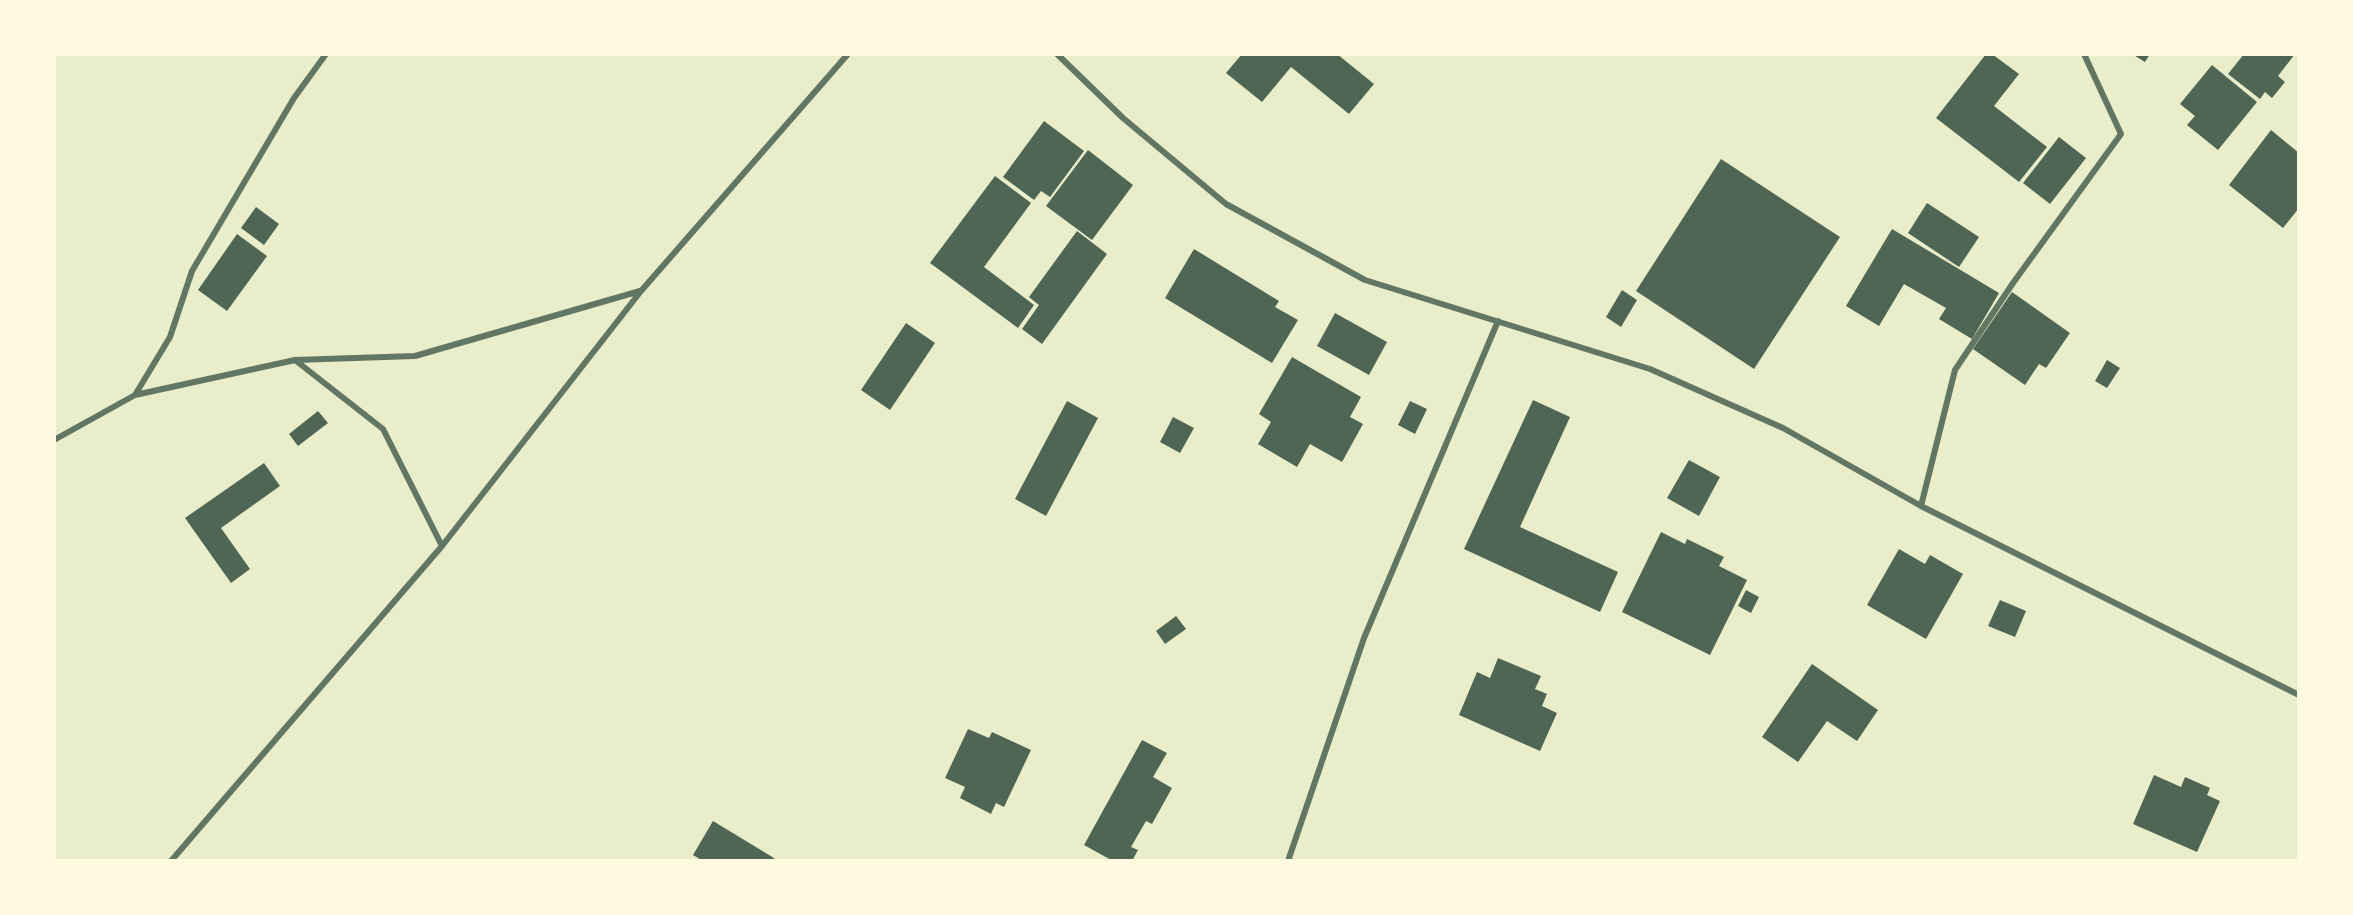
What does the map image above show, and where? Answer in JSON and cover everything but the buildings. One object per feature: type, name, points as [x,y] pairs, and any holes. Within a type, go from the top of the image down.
[{"type":"street","points":[[135,395],[170,337],[192,271],[294,98],[326,54]]},
{"type":"street","points":[[171,861],[442,546],[641,291],[848,54]]},
{"type":"street","points":[[1057,54],[1123,118],[1226,204],[1365,280],[1650,369],[1783,428],[1921,506],[2299,696]]},
{"type":"street","points":[[1921,506],[1956,370],[2013,283],[2121,134],[2084,54]]},
{"type":"street","points":[[54,440],[135,395],[295,360],[415,356],[641,291]]},
{"type":"street","points":[[1288,861],[1364,639],[1498,321]]},
{"type":"street","points":[[295,360],[383,429],[442,546]]}]
